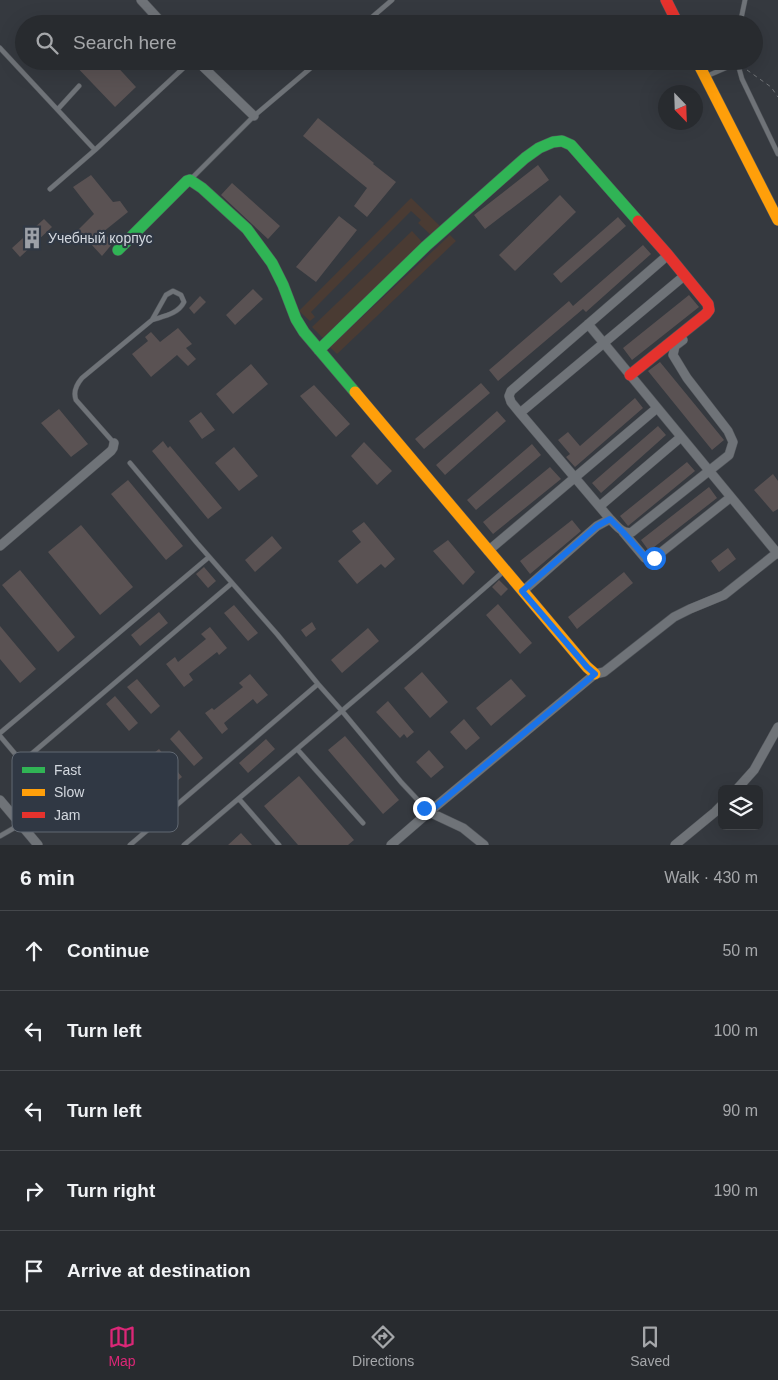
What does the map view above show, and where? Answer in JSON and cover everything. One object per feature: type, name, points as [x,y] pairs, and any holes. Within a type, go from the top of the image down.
[{"type":"street","points":[[141,0],[155,15]]},
{"type":"street","points":[[666,0],[674,15]]},
{"type":"street","points":[[206,70],[254,116]]},
{"type":"street","points":[[702,70],[778,220]]},
{"type":"street","points":[[319,350],[467,208],[532,153],[554,141],[564,141],[571,145],[668,255],[708,304],[709,310],[706,314],[630,375]]},
{"type":"street","points":[[118,250],[187,181],[190,180],[202,188],[247,229],[272,263],[284,285],[296,319],[304,332],[504,570],[595,674]]},
{"type":"street","points":[[668,255],[511,391],[509,396],[511,402],[520,413],[610,519],[646,558],[654,558],[731,497]]},
{"type":"street","points":[[520,413],[684,276]]},
{"type":"street","points":[[394,844],[429,812],[595,674],[604,672],[674,617],[724,595],[778,553],[588,324]]},
{"type":"street","points":[[623,532],[632,532],[729,455],[733,442],[728,430],[687,378],[673,355],[675,346],[699,328]]},
{"type":"street","points":[[488,551],[657,408]]},
{"type":"street","points":[[600,506],[681,437]]},
{"type":"street","points":[[0,546],[111,451],[114,448],[114,443]]},
{"type":"street","points":[[522,591],[597,526],[610,519]]},
{"type":"street","points":[[741,785],[754,770],[778,727]]},
{"type":"street","points":[[0,800],[12,814]]},
{"type":"street","points":[[675,845],[718,809]]},
{"type":"street","points":[[429,812],[464,828],[484,845]]},
{"type":"street","points":[[27,832],[38,845]]},
{"type":"lane","points":[[374,15],[392,0]]},
{"type":"lane","points":[[742,15],[745,0]]},
{"type":"lane","points":[[0,48],[15,64]]},
{"type":"lane","points":[[21,70],[95,150]]},
{"type":"lane","points":[[50,189],[95,150],[180,70]]},
{"type":"lane","points":[[190,180],[254,116],[308,70]]},
{"type":"lane","points":[[705,77],[720,70]]},
{"type":"lane","points":[[739,70],[778,154]]},
{"type":"lane","points":[[58,109],[79,86]]},
{"type":"lane","points":[[114,443],[76,400],[74,394],[82,378],[152,320],[166,295],[173,291],[181,295],[184,302],[181,307],[174,313],[152,320]]},
{"type":"lane","points":[[130,463],[401,782],[429,812]]},
{"type":"lane","points":[[14,752],[0,734],[209,557]]},
{"type":"lane","points":[[184,845],[417,647],[504,570]]},
{"type":"lane","points":[[34,752],[232,583]]},
{"type":"lane","points":[[178,804],[318,684]]},
{"type":"lane","points":[[297,749],[363,823]]},
{"type":"lane","points":[[239,799],[279,845]]},
{"type":"lane","points":[[0,836],[12,829]]},
{"type":"lane","points":[[130,845],[145,832]]},
{"type":"path","points":[[748,70],[771,87],[778,97]]},
{"type":"shaded area","points":[[411,198],[440,226],[431,235],[418,223],[421,220],[411,211],[311,312],[315,317],[310,321],[299,311]]},
{"type":"shaded area","points":[[412,231],[423,243],[323,338],[312,327]]},
{"type":"shaded area","points":[[450,235],[456,241],[337,354],[330,347]]},
{"type":"building","points":[[80,70],[120,70],[136,87],[115,107]]},
{"type":"building","points":[[318,118],[396,182],[367,217],[354,206],[367,188],[303,136]]},
{"type":"building","points":[[538,165],[549,180],[485,229],[474,215]]},
{"type":"building","points":[[91,175],[113,202],[120,201],[128,212],[103,232],[113,243],[102,256],[78,230],[94,214],[73,187]]},
{"type":"building","points":[[232,183],[280,226],[268,239],[221,195]]},
{"type":"building","points":[[560,195],[576,212],[515,271],[499,255]]},
{"type":"building","points":[[339,216],[357,230],[316,282],[296,267]]},
{"type":"building","points":[[618,217],[626,226],[561,283],[553,274]]},
{"type":"building","name":"Учебный корпус","points":[[44,219],[52,227],[20,257],[12,248]]},
{"type":"building","points":[[643,245],[651,254],[586,312],[583,309],[498,381],[489,370],[569,301],[573,306]]},
{"type":"building","points":[[253,289],[263,299],[235,325],[226,315]]},
{"type":"building","points":[[689,295],[699,307],[632,360],[623,348]]},
{"type":"building","points":[[200,296],[206,302],[194,314],[189,308]]},
{"type":"building","points":[[178,328],[192,344],[186,348],[196,359],[188,366],[177,355],[151,377],[132,354],[148,341],[145,337],[151,332],[160,342]]},
{"type":"building","points":[[660,362],[724,440],[712,450],[648,371]]},
{"type":"building","points":[[251,364],[268,384],[233,414],[216,394]]},
{"type":"building","points":[[481,383],[490,393],[424,449],[415,439]]},
{"type":"building","points":[[314,385],[350,424],[336,437],[300,396]]},
{"type":"building","points":[[635,398],[643,408],[575,467],[566,457],[570,454],[558,440],[568,432],[580,446]]},
{"type":"building","points":[[59,409],[88,444],[71,457],[41,423]]},
{"type":"building","points":[[497,411],[506,421],[445,475],[436,465]]},
{"type":"building","points":[[201,412],[215,430],[202,439],[189,421]]},
{"type":"building","points":[[658,426],[666,435],[601,493],[592,483]]},
{"type":"building","points":[[163,441],[168,448],[170,446],[222,508],[208,519],[152,451]]},
{"type":"building","points":[[364,442],[392,471],[377,485],[351,456]]},
{"type":"building","points":[[532,444],[541,455],[476,510],[467,500]]},
{"type":"building","points":[[234,447],[258,476],[239,491],[215,463]]},
{"type":"building","points":[[687,462],[695,471],[628,526],[620,516]]},
{"type":"building","points":[[550,467],[561,479],[493,534],[483,522]]},
{"type":"building","points":[[773,474],[778,481],[778,509],[773,512],[754,490]]},
{"type":"building","points":[[128,480],[183,546],[166,560],[111,494]]},
{"type":"building","points":[[709,487],[717,498],[649,551],[641,540]]},
{"type":"building","points":[[572,520],[581,531],[530,574],[520,561]]},
{"type":"building","points":[[364,522],[395,559],[385,568],[381,564],[357,584],[338,561],[361,542],[352,531]]},
{"type":"building","points":[[81,525],[133,587],[100,615],[48,552]]},
{"type":"building","points":[[272,536],[282,548],[255,572],[245,560]]},
{"type":"building","points":[[448,540],[475,572],[463,585],[433,551]]},
{"type":"building","points":[[728,548],[736,559],[719,572],[711,561]]},
{"type":"building","points":[[204,567],[216,581],[208,588],[196,574]]},
{"type":"building","points":[[20,570],[75,637],[58,652],[2,585]]},
{"type":"building","points":[[624,572],[633,583],[577,629],[568,617]]},
{"type":"building","points":[[499,580],[508,589],[501,596],[492,587]]},
{"type":"building","points":[[498,604],[532,643],[520,654],[486,615]]},
{"type":"building","points":[[234,605],[258,633],[248,641],[224,613]]},
{"type":"building","points":[[159,612],[168,623],[140,646],[131,635]]},
{"type":"building","points":[[312,622],[316,629],[306,637],[301,630]]},
{"type":"building","points":[[0,626],[36,669],[20,683],[0,659]]},
{"type":"building","points":[[210,627],[227,648],[219,655],[217,652],[189,674],[193,680],[184,687],[166,664],[175,657],[178,662],[206,639],[201,634]]},
{"type":"building","points":[[368,628],[379,641],[342,673],[331,660]]},
{"type":"building","points":[[422,672],[448,702],[430,718],[404,688]]},
{"type":"building","points":[[250,674],[268,695],[257,704],[253,699],[224,723],[228,729],[222,734],[205,713],[212,708],[214,710],[243,687],[239,683]]},
{"type":"building","points":[[137,679],[160,706],[151,714],[127,687]]},
{"type":"building","points":[[511,679],[526,696],[491,726],[476,708]]},
{"type":"building","points":[[115,696],[138,723],[129,731],[106,704]]},
{"type":"building","points":[[388,701],[414,732],[407,738],[404,734],[400,738],[376,712]]},
{"type":"building","points":[[464,719],[480,738],[466,750],[450,732]]},
{"type":"building","points":[[179,730],[203,758],[194,766],[170,739]]},
{"type":"building","points":[[345,736],[399,800],[383,814],[328,750]]},
{"type":"building","points":[[266,739],[275,749],[248,773],[239,763]]},
{"type":"building","points":[[429,750],[444,767],[431,778],[416,762]]},
{"type":"building","points":[[178,772],[182,777],[178,780]]},
{"type":"building","points":[[299,776],[354,840],[348,845],[298,845],[264,806]]},
{"type":"building","points":[[241,833],[252,845],[228,845]]},
{"type":"traffic: fast","points":[[319,350],[426,246],[525,158],[539,148],[553,142],[562,141],[571,145],[638,221]]},
{"type":"traffic: fast","points":[[118,250],[190,180],[202,188],[247,229],[272,263],[296,319],[304,332],[355,392]]},
{"type":"traffic: slow","points":[[702,70],[778,220]]},
{"type":"traffic: slow","points":[[355,392],[587,667],[595,674]]},
{"type":"traffic: jam","points":[[666,0],[674,15]]},
{"type":"traffic: jam","points":[[630,375],[709,310],[708,304],[638,221]]},
{"type":"place","name":"Учебный корпус","points":[[32,238]]},
{"type":"route","points":[[424,808],[429,812],[595,674],[522,591],[597,526],[610,519],[646,558],[654,558]]}]
